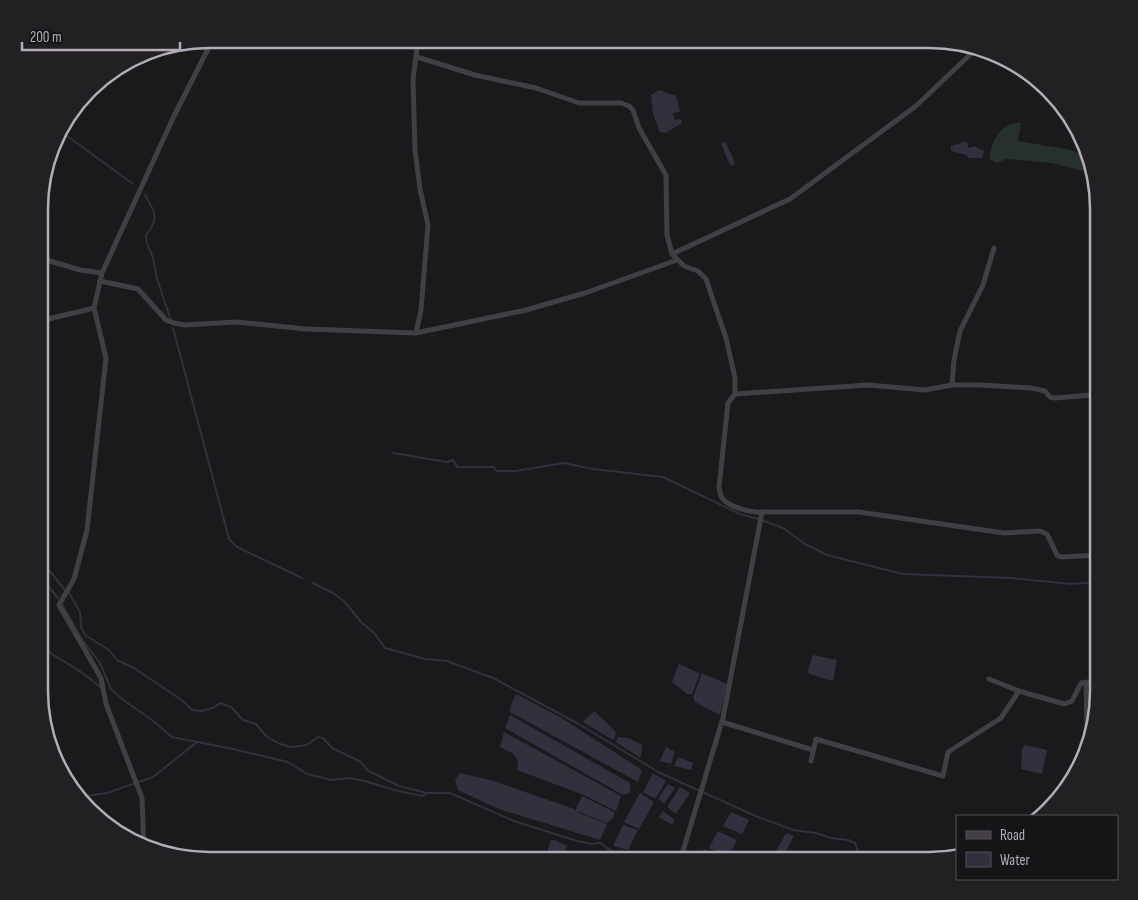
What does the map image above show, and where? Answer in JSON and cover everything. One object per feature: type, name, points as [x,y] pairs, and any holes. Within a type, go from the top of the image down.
[{"type":"street","points":[[144,838],[142,798],[106,704],[101,678],[59,605],[74,579],[86,530],[106,358],[94,308],[100,281],[174,116],[208,48]]},
{"type":"street","points":[[416,333],[421,310],[428,225],[420,189],[415,150],[413,80],[417,48]]},
{"type":"street","points":[[672,254],[790,199],[916,106],[972,53]]},
{"type":"street","points":[[416,56],[475,75],[536,88],[579,103],[621,103],[633,110],[639,128],[666,176],[668,235],[672,254],[684,266],[698,271],[706,279],[726,338],[736,378],[735,394],[728,403],[719,487],[724,502],[752,513],[859,512],[1004,533],[1040,531],[1048,534],[1057,554],[1061,557],[1090,555]]},
{"type":"street","points":[[952,385],[954,360],[960,331],[983,285],[994,248]]},
{"type":"street","points":[[48,260],[102,274]]},
{"type":"street","points":[[100,281],[138,289],[166,320],[180,324],[236,322],[306,329],[416,333],[526,310],[585,293],[677,260]]},
{"type":"street","points":[[48,319],[94,308]]},
{"type":"street","points":[[735,394],[868,385],[925,390],[952,385],[980,385],[1031,388],[1045,391],[1055,398],[1090,395]]},
{"type":"street","points":[[683,852],[722,722],[762,512]]},
{"type":"street","points":[[989,679],[1064,704],[1072,701],[1081,682],[1090,682]]},
{"type":"street","points":[[1086,682],[1087,724]]},
{"type":"street","points":[[811,761],[816,740],[943,776],[948,752],[1000,718],[1020,690]]},
{"type":"street","points":[[722,722],[813,750]]},
{"type":"shaded area","points":[[1021,123],[1018,141],[1071,150],[1081,154],[1086,171],[1052,163],[1006,159],[997,163],[990,160],[992,145],[997,135],[1005,127]]},
{"type":"water","points":[[659,90],[676,96],[680,112],[673,113],[675,120],[681,119],[682,123],[666,133],[660,132],[653,114],[651,95]]},
{"type":"water","points":[[723,142],[726,143],[735,163],[733,166],[730,165],[721,144]]},
{"type":"water","points":[[967,142],[968,147],[974,146],[984,151],[982,158],[968,158],[967,155],[951,151],[951,146]]},
{"type":"water","points":[[813,655],[837,660],[833,681],[809,674],[808,670]]},
{"type":"water","points":[[679,664],[699,673],[692,694],[687,694],[672,682]]},
{"type":"water","points":[[702,673],[727,684],[720,715],[695,702],[693,697]]},
{"type":"water","points":[[516,694],[560,717],[642,770],[638,782],[510,712]]},
{"type":"water","points":[[594,711],[614,730],[616,734],[613,740],[583,722]]},
{"type":"water","points":[[510,715],[630,783],[630,793],[623,795],[505,728]]},
{"type":"water","points":[[504,732],[621,796],[616,811],[584,795],[517,770],[518,761],[514,754],[500,747]]},
{"type":"water","points":[[618,737],[629,738],[642,745],[640,758],[616,742]]},
{"type":"water","points":[[1025,745],[1047,750],[1042,774],[1021,769],[1022,749]]},
{"type":"water","points":[[666,747],[675,752],[671,764],[660,761]]},
{"type":"water","points":[[678,757],[693,763],[691,770],[674,766]]},
{"type":"water","points":[[460,773],[494,781],[574,809],[579,813],[607,824],[600,840],[499,809],[458,790],[455,780]]},
{"type":"water","points":[[653,773],[666,781],[656,798],[643,792]]},
{"type":"water","points":[[668,784],[675,788],[664,804],[658,799]]},
{"type":"water","points":[[680,787],[690,793],[676,814],[667,807]]},
{"type":"water","points":[[640,793],[654,802],[639,829],[624,822]]},
{"type":"water","points":[[582,796],[614,812],[614,817],[607,823],[576,811]]},
{"type":"water","points":[[663,811],[675,820],[672,825],[659,817]]},
{"type":"water","points":[[731,812],[749,820],[742,834],[723,826]]},
{"type":"water","points":[[623,825],[638,830],[628,850],[613,846]]},
{"type":"water","points":[[718,831],[737,840],[731,852],[717,852],[709,848]]},
{"type":"water","points":[[786,833],[794,836],[786,852],[776,852]]},
{"type":"water","points":[[551,840],[567,846],[565,852],[547,852]]},
{"type":"waterway","points":[[66,135],[133,184]]},
{"type":"waterway","points":[[145,195],[154,215],[153,224],[146,235],[147,243],[171,320]]},
{"type":"waterway","points":[[173,328],[229,539],[237,547],[302,578]]},
{"type":"waterway","points":[[393,453],[447,462],[453,460],[457,467],[493,467],[497,471],[516,471],[564,463],[593,469],[663,477],[740,514],[758,519]]},
{"type":"waterway","points":[[764,521],[783,528],[805,544],[827,555],[903,574],[1011,578],[1071,584],[1090,583]]},
{"type":"waterway","points":[[48,569],[65,590]]},
{"type":"waterway","points":[[313,583],[344,601],[361,622],[374,633],[385,648],[425,659],[447,661],[493,678],[577,723],[660,773],[758,817],[793,830],[848,840],[855,843],[858,852]]},
{"type":"waterway","points":[[48,586],[58,598]]},
{"type":"waterway","points":[[69,593],[80,612],[81,627],[85,635],[109,650],[117,660],[134,668],[183,701],[192,710],[201,711],[213,708],[220,703],[231,707],[243,720],[256,724],[266,736],[280,744],[291,747],[307,745],[318,737],[323,738],[332,748],[361,762],[367,770],[399,786],[427,793],[450,793],[514,821],[577,841],[592,844],[600,843],[613,852]]},
{"type":"waterway","points":[[62,604],[83,641],[100,663],[111,689],[172,737],[288,762],[307,774],[332,780],[349,778],[422,796],[427,793]]},
{"type":"waterway","points":[[48,652],[78,670],[100,687]]},
{"type":"waterway","points":[[86,796],[107,793],[153,777],[197,742]]}]
